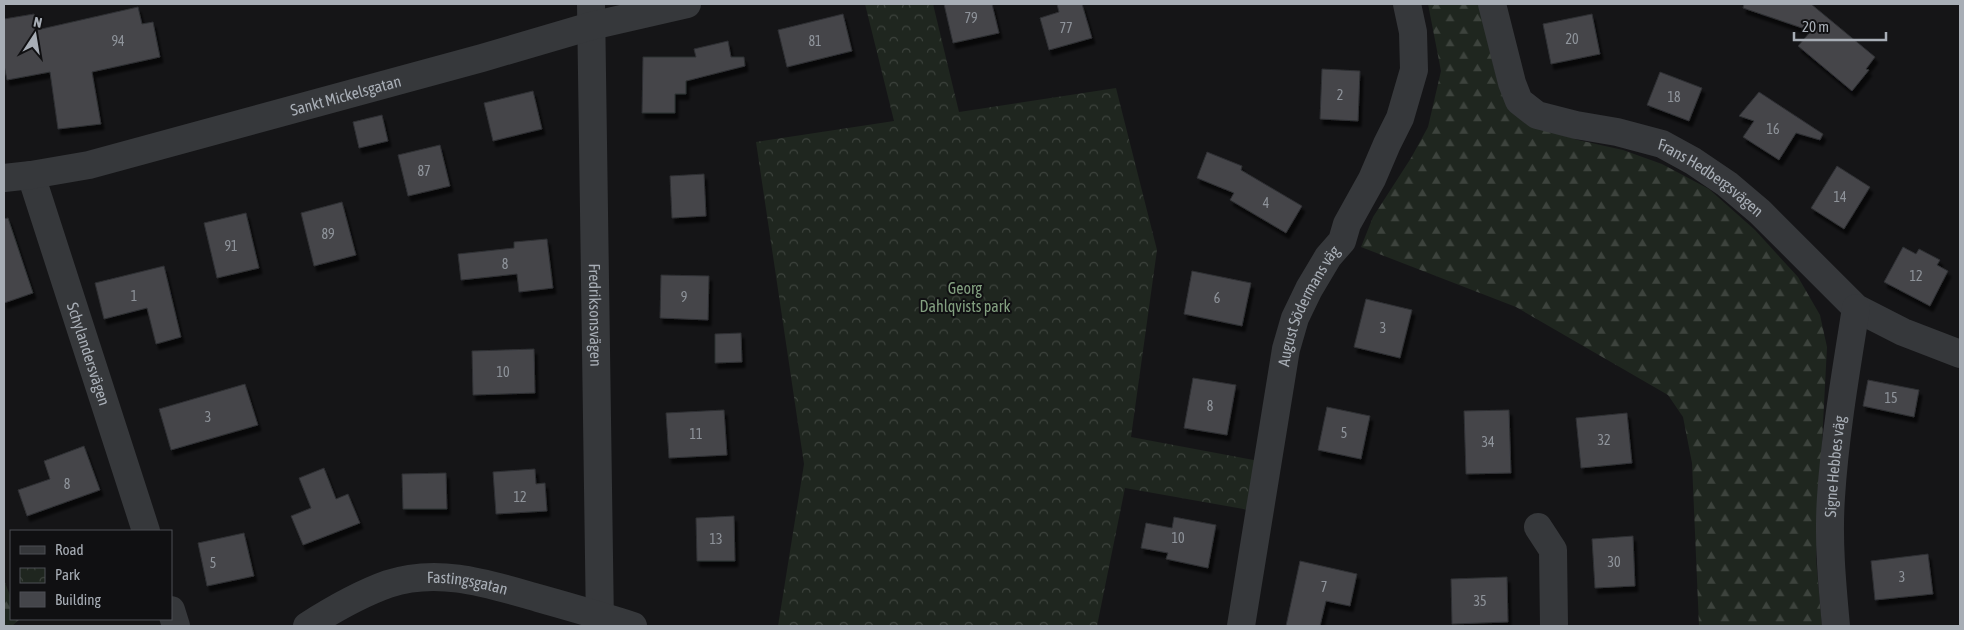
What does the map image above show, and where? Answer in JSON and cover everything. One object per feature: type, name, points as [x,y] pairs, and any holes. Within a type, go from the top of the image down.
[{"type":"street","name":"Sankt Mickelsgatan","points":[[4,178],[31,175],[108,159],[473,61],[591,15],[687,4]]},
{"type":"street","name":"August Södermans väg","points":[[1241,626],[1286,349],[1295,318],[1309,289],[1328,257],[1342,241],[1346,224],[1372,179],[1386,144],[1400,118],[1414,70],[1414,32],[1407,4]]},
{"type":"street","name":"Frans Hedbergsvägen","points":[[1492,4],[1512,83],[1519,101],[1537,115],[1576,125],[1618,132],[1662,144],[1693,161],[1727,184],[1760,212],[1856,308],[1903,332],[1960,354]]},
{"type":"street","name":"Fredriksonsvägen","points":[[591,15],[600,621]]},
{"type":"street","name":"Schylandersvägen","points":[[31,175],[146,530]]},
{"type":"street","name":"Signe Hebbes väg","points":[[1836,626],[1830,535],[1831,497],[1843,386],[1856,308]]},
{"type":"street","points":[[1538,527],[1553,550],[1554,626]]},
{"type":"street","name":"Fastingsgatan","points":[[307,626],[327,613],[389,584],[414,578],[440,577],[480,581],[600,621],[633,626]]},
{"type":"street","points":[[172,613],[176,626]]},
{"type":"green space","name":"Georg Dahlqvists park","points":[[865,4],[933,4],[959,112],[1116,88],[1157,250],[1131,437],[1259,461],[1249,510],[1125,488],[1097,626],[778,626],[804,464],[756,142],[894,121]]},
{"type":"green space","points":[[1428,4],[1479,4],[1498,84],[1507,106],[1534,126],[1578,140],[1623,150],[1662,164],[1709,189],[1755,230],[1798,277],[1820,315],[1827,347],[1816,559],[1822,626],[1699,626],[1692,463],[1683,417],[1668,395],[1516,307],[1361,247],[1373,217],[1411,158],[1428,127],[1441,71]]},
{"type":"green space","points":[[4,580],[10,595],[10,620],[19,620],[12,626],[4,626]]},
{"type":"building","points":[[944,4],[992,4],[999,33],[953,43]]},
{"type":"building","points":[[1057,4],[1082,4],[1092,38],[1049,50],[1040,18],[1059,12]]},
{"type":"building","points":[[1744,4],[1811,4],[1875,57],[1866,69],[1869,70],[1852,91],[1798,46],[1811,31],[1743,8]]},
{"type":"building","points":[[138,7],[142,24],[153,22],[160,57],[92,72],[101,124],[58,129],[50,72],[7,80],[4,65],[4,19],[34,14],[37,30]]},
{"type":"building","points":[[843,14],[852,51],[787,67],[778,30]]},
{"type":"building","points":[[1592,14],[1600,54],[1551,64],[1543,24]]},
{"type":"building","points":[[728,41],[731,57],[744,57],[745,66],[686,81],[686,94],[675,94],[675,113],[642,113],[643,57],[696,57],[694,49]]},
{"type":"building","points":[[1322,69],[1360,71],[1358,121],[1320,119]]},
{"type":"building","points":[[1660,72],[1702,88],[1689,121],[1647,105]]},
{"type":"building","points":[[533,91],[542,129],[493,141],[484,103]]},
{"type":"building","points":[[1759,92],[1823,134],[1820,140],[1796,133],[1779,160],[1743,137],[1754,121],[1739,116]]},
{"type":"building","points":[[382,115],[388,141],[359,148],[353,122]]},
{"type":"building","points":[[440,145],[450,186],[408,196],[398,155]]},
{"type":"building","points":[[1207,152],[1242,166],[1241,170],[1302,206],[1286,233],[1230,200],[1234,193],[1197,178]]},
{"type":"building","points":[[1837,166],[1870,187],[1844,229],[1811,208]]},
{"type":"building","points":[[704,174],[706,216],[672,218],[670,176]]},
{"type":"building","points":[[342,202],[356,255],[314,266],[301,213]]},
{"type":"building","points":[[246,213],[259,268],[217,278],[204,223]]},
{"type":"building","points":[[8,218],[33,293],[4,303],[4,219]]},
{"type":"building","points":[[547,239],[553,288],[519,292],[517,274],[461,280],[458,254],[514,248],[514,242]]},
{"type":"building","points":[[1903,247],[1916,254],[1919,249],[1940,260],[1937,265],[1948,271],[1930,306],[1884,282]]},
{"type":"building","points":[[164,266],[181,337],[156,344],[147,308],[104,319],[95,283]]},
{"type":"building","points":[[1192,271],[1251,283],[1242,326],[1184,314]]},
{"type":"building","points":[[661,275],[709,276],[708,320],[660,318]]},
{"type":"building","points":[[1366,299],[1412,310],[1400,358],[1354,347]]},
{"type":"building","points":[[741,333],[742,362],[715,363],[715,334]]},
{"type":"building","points":[[534,349],[535,393],[473,395],[472,351]]},
{"type":"building","points":[[1193,378],[1236,385],[1227,435],[1184,428]]},
{"type":"building","points":[[1868,380],[1919,390],[1914,417],[1863,406]]},
{"type":"building","points":[[245,384],[258,425],[171,450],[159,409]]},
{"type":"building","points":[[1327,407],[1370,416],[1361,459],[1318,450]]},
{"type":"building","points":[[724,410],[727,455],[669,458],[666,413]]},
{"type":"building","points":[[1509,410],[1511,473],[1466,474],[1464,411]]},
{"type":"building","points":[[1627,413],[1632,463],[1581,468],[1576,418]]},
{"type":"building","points":[[84,446],[100,490],[27,516],[18,490],[50,479],[44,461]]},
{"type":"building","points":[[324,468],[336,499],[348,494],[360,523],[303,545],[291,516],[311,508],[299,478]]},
{"type":"building","points":[[535,469],[536,484],[545,483],[547,511],[496,514],[493,472]]},
{"type":"building","points":[[446,473],[447,509],[403,509],[402,474]]},
{"type":"building","points":[[734,516],[735,561],[697,561],[696,518]]},
{"type":"building","points":[[1174,517],[1216,525],[1208,568],[1166,559],[1168,553],[1141,548],[1146,523],[1172,528]]},
{"type":"building","points":[[244,533],[254,576],[207,586],[198,543]]},
{"type":"building","points":[[1633,536],[1635,586],[1595,588],[1592,539]]},
{"type":"building","points":[[1928,554],[1933,594],[1875,600],[1871,561]]},
{"type":"building","points":[[1300,561],[1357,574],[1350,606],[1326,601],[1320,626],[1286,626]]},
{"type":"building","points":[[1507,577],[1508,622],[1452,624],[1451,579]]}]
